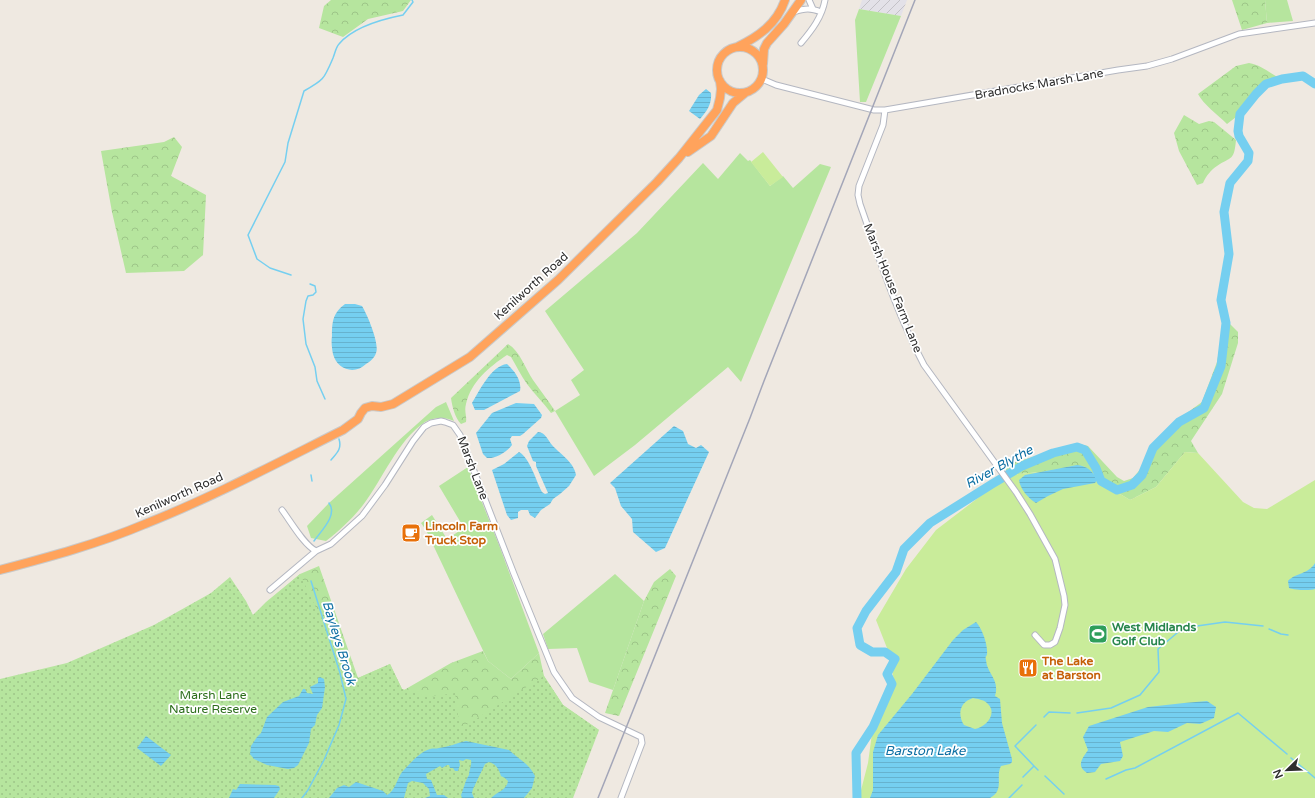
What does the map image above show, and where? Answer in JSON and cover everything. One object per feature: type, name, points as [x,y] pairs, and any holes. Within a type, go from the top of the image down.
[{"type":"highway","points":[[736,47],[745,47],[752,50],[759,56],[762,64],[762,79],[752,90],[745,93],[730,91],[724,87],[717,75],[718,62],[722,55],[728,50],[754,39],[770,25],[776,18],[785,0]]},
{"type":"highway","points":[[762,64],[764,49],[767,43],[793,13],[801,0]]},
{"type":"highway","name":"Kenilworth Road","points":[[0,570],[73,550],[144,525],[208,497],[343,430],[358,418],[360,412],[365,408],[372,406],[381,407],[393,404],[470,357],[558,280],[679,158],[703,130],[716,110],[720,98],[720,81]]},
{"type":"highway","name":"Kenilworth Road","points":[[679,158],[710,136],[732,103],[745,93]]},
{"type":"street","points":[[809,0],[813,9]]},
{"type":"street","points":[[801,44],[816,24],[825,0]]},
{"type":"street","points":[[793,13],[805,8],[821,12]]},
{"type":"street","name":"Bradnocks Marsh Lane","points":[[762,79],[776,85],[874,110],[885,110],[1147,66],[1239,34],[1315,23]]},
{"type":"street","name":"Marsh House Farm Lane","points":[[885,110],[883,125],[858,186],[860,204],[892,293],[914,346],[924,365],[1016,492],[1038,527],[1055,559],[1065,605],[1060,628],[1055,642],[1050,645],[1044,645],[1034,635]]},
{"type":"street","name":"Marsh Lane","points":[[316,551],[331,544],[362,516],[424,427],[431,423],[441,421],[453,425],[460,435],[554,672],[572,698],[599,716],[642,737],[642,743],[622,798]]},
{"type":"street","points":[[270,590],[316,551],[306,542],[282,510]]},
{"type":"shaded area","points":[[862,0],[907,0],[901,16],[859,9]]},
{"type":"green space","points":[[331,0],[411,0],[403,11],[368,19],[343,37],[319,28],[324,6]]},
{"type":"green space","points":[[1232,0],[1265,0],[1267,23],[1242,30]]},
{"type":"green space","points":[[1265,0],[1287,0],[1293,21],[1267,23]]},
{"type":"green space","points":[[859,9],[901,16],[866,102],[860,102],[855,20]]},
{"type":"green space","points":[[1249,63],[1254,64],[1282,79],[1266,84],[1240,114],[1227,124],[1207,106],[1198,94],[1236,66]]},
{"type":"green space","points":[[1184,115],[1199,124],[1209,121],[1214,122],[1236,140],[1233,155],[1211,171],[1203,183],[1197,185],[1179,151],[1174,133]]},
{"type":"green space","points":[[174,137],[182,147],[171,176],[206,195],[203,255],[184,271],[126,273],[112,212],[101,151],[164,142]]},
{"type":"green space","points":[[763,152],[783,177],[770,186],[751,162]]},
{"type":"green space","points":[[740,153],[748,161],[750,160],[770,186],[783,176],[793,188],[820,164],[831,167],[741,382],[728,367],[635,445],[594,476],[555,411],[580,395],[571,380],[584,370],[545,311],[637,233],[703,163],[718,179]]},
{"type":"green space","points":[[1224,322],[1230,324],[1238,332],[1238,343],[1222,394],[1191,441],[1198,453],[1185,452],[1156,487],[1130,500],[1097,480],[1094,473],[1040,472],[1008,475],[1004,465],[1079,444],[1088,446],[1117,477],[1124,481],[1133,478],[1142,467],[1146,456],[1173,423],[1202,402],[1217,362]]},
{"type":"green space","points":[[508,344],[519,355],[533,380],[555,411],[551,413],[527,384],[511,357],[507,355],[487,370],[476,382],[468,396],[466,404],[466,422],[461,424],[455,415],[451,398]]},
{"type":"green space","points":[[446,402],[454,421],[436,418],[425,422],[415,430],[398,450],[363,505],[341,529],[326,541],[311,538],[307,526],[329,503],[436,407]]},
{"type":"green space","name":"West Midlands Golf Club","points":[[1185,452],[1198,453],[1243,502],[1254,508],[1267,509],[1315,480],[1315,798],[859,798],[868,763],[873,726],[895,685],[887,648],[876,620],[906,569],[936,530],[1008,475],[1040,472],[1077,465],[1084,466],[1094,473],[1097,480],[1130,500],[1156,487]]},
{"type":"green space","points":[[468,467],[539,653],[511,679],[488,661],[426,530],[421,523],[432,515],[447,539],[464,528],[439,486]]},
{"type":"green space","points":[[319,566],[358,678],[390,664],[402,689],[404,690],[451,663],[483,651],[488,661],[511,679],[539,653],[544,676],[563,705],[599,730],[460,729],[355,693],[253,615],[266,602],[300,574]]},
{"type":"green space","points":[[670,569],[676,576],[619,716],[605,713],[644,601],[654,582]]},
{"type":"green space","name":"Marsh Lane Nature Reserve","points":[[300,574],[316,608],[358,678],[390,664],[402,689],[428,697],[455,693],[460,729],[544,676],[563,705],[599,730],[573,798],[0,798],[0,679],[67,663],[154,625],[211,593],[230,577],[246,601],[253,615]]},
{"type":"green space","points":[[615,574],[644,601],[613,690],[589,682],[577,648],[548,649],[543,634]]},
{"type":"water","points":[[706,89],[711,93],[711,101],[707,110],[700,119],[689,111],[699,95]]},
{"type":"water","points":[[345,304],[362,306],[375,336],[377,349],[373,358],[369,362],[362,367],[352,370],[338,364],[333,352],[332,341],[334,318],[341,307]]},
{"type":"water","points":[[507,364],[517,376],[520,384],[520,391],[484,410],[475,410],[472,403],[486,379],[496,369]]},
{"type":"water","points":[[516,403],[534,404],[542,415],[541,418],[520,436],[512,436],[510,439],[512,445],[510,448],[497,456],[487,458],[483,454],[476,433],[492,413]]},
{"type":"water","points":[[674,426],[683,431],[688,444],[696,448],[701,445],[709,452],[665,548],[656,552],[633,532],[632,519],[621,506],[615,488],[610,483]]},
{"type":"water","points":[[538,432],[545,435],[552,445],[570,462],[576,475],[569,486],[553,499],[550,504],[541,510],[535,518],[530,515],[528,510],[521,510],[518,512],[518,518],[511,520],[507,515],[492,470],[504,464],[519,452],[530,464],[542,492],[545,494],[548,493],[536,466],[536,462],[533,461],[527,446],[529,441]]},
{"type":"water","points":[[1077,465],[1084,466],[1094,474],[1097,480],[1095,483],[1063,489],[1036,503],[1021,487],[1019,480],[1025,475]]},
{"type":"water","points":[[1315,563],[1315,589],[1302,590],[1289,588],[1288,581],[1291,578],[1306,571]]},
{"type":"water","name":"Barston Lake","points":[[976,622],[984,637],[987,646],[987,665],[995,681],[995,696],[1000,699],[1002,723],[1012,759],[1010,764],[1001,766],[999,770],[998,787],[995,795],[990,798],[870,798],[873,790],[873,752],[878,735],[912,694],[953,640],[963,630]],"holes":[[[973,698],[987,703],[992,712],[989,720],[983,726],[975,729],[964,725],[960,713],[965,702]]]},
{"type":"water","points":[[320,677],[324,679],[325,687],[322,708],[317,715],[315,725],[311,729],[309,743],[298,765],[294,768],[288,769],[267,765],[254,759],[250,754],[251,746],[261,733],[267,717],[283,702],[299,696],[303,689],[305,689],[307,693],[313,694],[310,687],[318,683],[318,678]]},
{"type":"water","points":[[1207,701],[1216,707],[1214,718],[1200,724],[1187,723],[1168,732],[1154,731],[1120,742],[1123,756],[1120,761],[1101,764],[1095,772],[1087,773],[1082,768],[1082,759],[1088,750],[1083,737],[1089,726],[1148,707]]},
{"type":"water","points":[[146,736],[171,755],[161,766],[137,748]]},
{"type":"water","points":[[466,741],[509,750],[526,764],[535,776],[532,788],[524,798],[491,798],[506,787],[508,781],[501,776],[495,765],[489,762],[485,764],[473,789],[472,793],[474,798],[462,798],[461,795],[469,775],[471,764],[471,760],[466,759],[463,761],[459,760],[460,765],[458,771],[455,771],[447,765],[442,768],[440,766],[426,774],[427,779],[431,780],[437,795],[444,795],[448,798],[425,798],[430,796],[429,789],[423,783],[412,781],[408,783],[404,798],[329,798],[337,788],[344,785],[349,787],[356,782],[383,791],[387,795],[394,788],[402,772],[422,753],[430,749],[446,747]]},
{"type":"water","points":[[240,784],[275,785],[279,786],[280,789],[274,798],[229,798],[233,789],[236,790]]},
{"type":"waterway","name":"Bayleys Brook","points":[[291,275],[270,268],[257,259],[248,235],[285,162],[288,143],[304,91],[323,78],[337,47],[345,38],[360,28],[403,15],[413,2],[412,0]]},
{"type":"waterway","name":"River Blythe","points":[[857,798],[856,753],[873,727],[892,684],[887,674],[895,659],[885,652],[872,652],[860,645],[857,628],[866,611],[896,572],[904,549],[930,523],[1022,466],[1053,453],[1077,447],[1085,450],[1096,468],[1101,481],[1117,490],[1132,485],[1142,475],[1153,448],[1179,422],[1204,408],[1221,366],[1226,323],[1221,300],[1229,254],[1224,212],[1230,183],[1248,161],[1249,153],[1239,136],[1238,131],[1240,114],[1266,84],[1282,79],[1303,76],[1315,84]]},
{"type":"waterway","name":"Bayleys Brook","points":[[310,284],[315,286],[316,292],[313,295],[308,296],[306,301],[303,319],[306,344],[315,367],[317,381],[325,399]]},
{"type":"waterway","name":"Bayleys Brook","points":[[331,460],[337,453],[340,446],[339,439]]},
{"type":"waterway","name":"Bayleys Brook","points":[[311,475],[312,481]]},
{"type":"waterway","name":"Bayleys Brook","points":[[314,541],[328,523],[330,518],[331,508],[329,503]]},
{"type":"waterway","name":"Bayleys Brook","points":[[302,798],[324,760],[339,725],[346,699],[340,673],[311,581]]},
{"type":"waterway","points":[[1077,713],[1111,708],[1140,695],[1159,672],[1158,649],[1183,628],[1225,622],[1263,626]]},
{"type":"waterway","points":[[1269,629],[1288,635]]},
{"type":"waterway","points":[[1044,717],[1049,712],[1070,713]]},
{"type":"waterway","points":[[1106,779],[1126,770],[1135,768],[1238,713],[1287,754]]},
{"type":"waterway","points":[[1023,777],[1034,766],[1015,746],[1036,725]]},
{"type":"waterway","points":[[1291,758],[1315,778]]},
{"type":"waterway","points":[[1034,766],[1038,770]]},
{"type":"waterway","points":[[1045,776],[1064,794]]},
{"type":"waterway","points":[[1009,798],[1022,785]]},
{"type":"railway","points":[[598,798],[915,0]]},
{"type":"place","name":"Lincoln Farm Truck Stop","points":[[411,533]]},
{"type":"place","name":"West Midlands Golf Club","points":[[1098,634]]},
{"type":"place","name":"The Lake at Barston","points":[[1028,668]]}]
